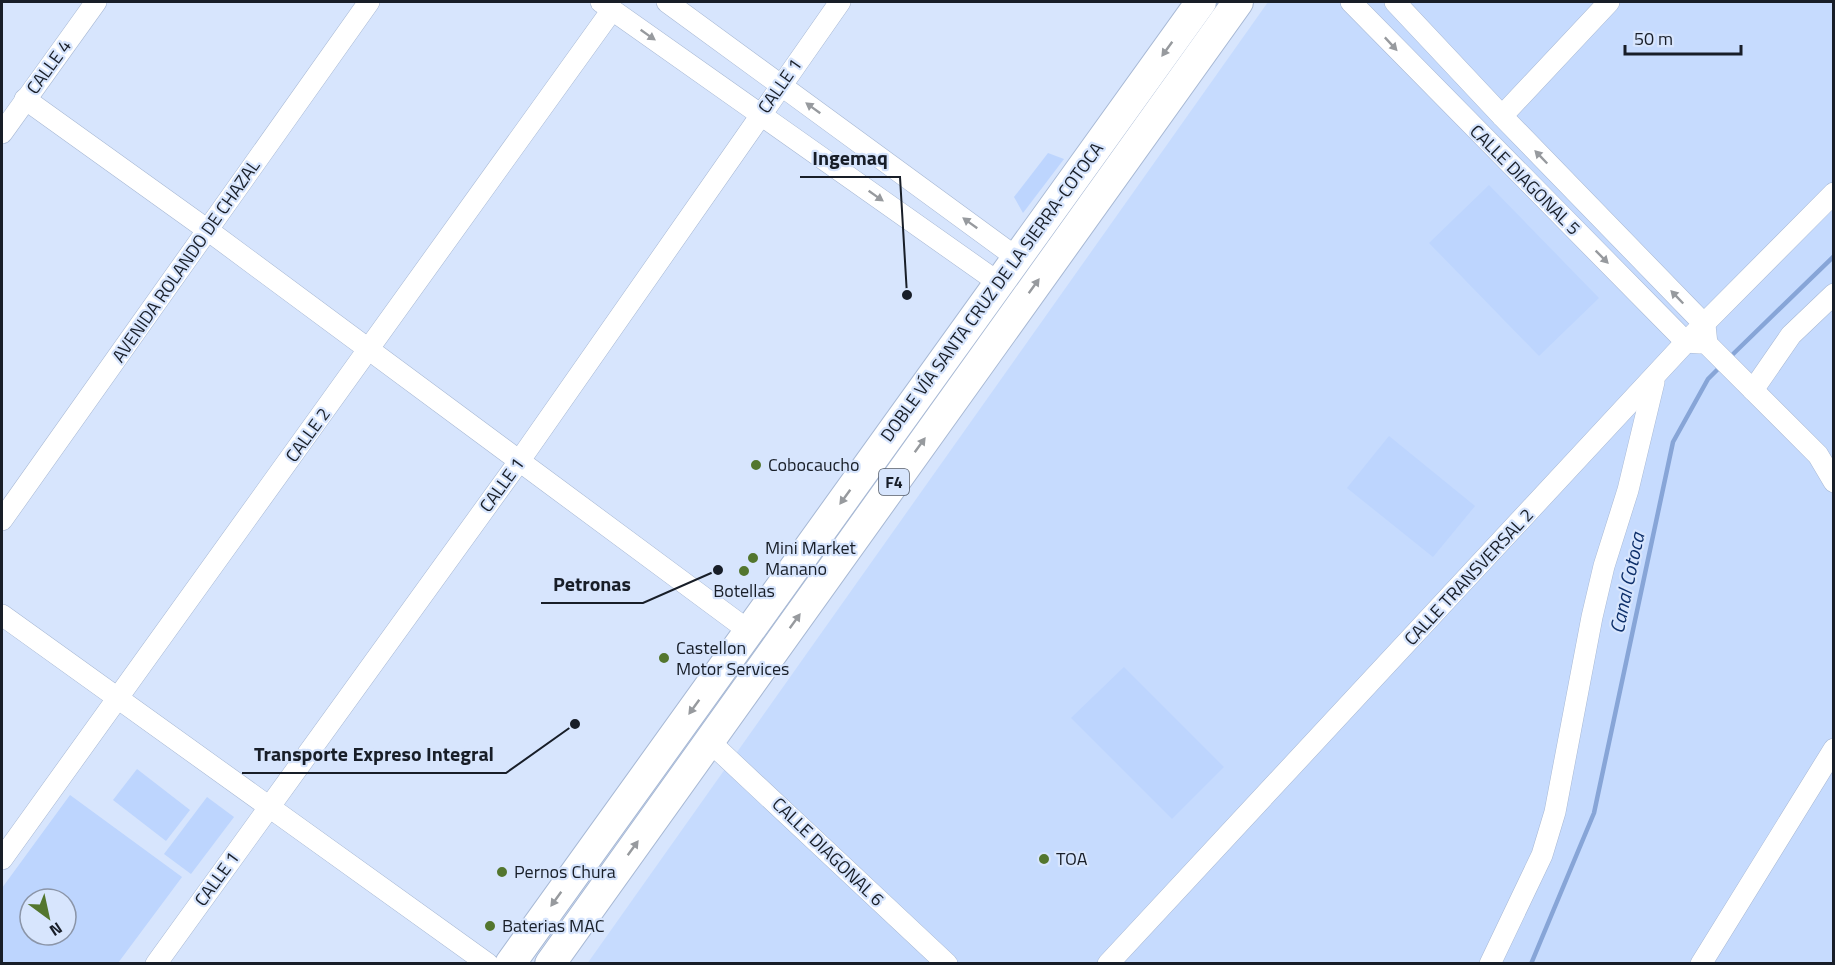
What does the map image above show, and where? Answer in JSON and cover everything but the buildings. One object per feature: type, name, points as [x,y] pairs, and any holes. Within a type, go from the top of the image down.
[{"type":"highway","name":"DOBLE VÍA SANTA CRUZ DE LA SIERRA-COTOCA","points":[[510,963],[1201,2]]},
{"type":"highway","name":"DOBLE VÍA SANTA CRUZ DE LA SIERRA-COTOCA","points":[[550,963],[1238,2]]},
{"type":"street","name":"CALLE 4","points":[[2,133],[96,2]]},
{"type":"street","name":"AVENIDA ROLANDO DE CHAZAL","points":[[2,520],[369,2]]},
{"type":"street","points":[[667,2],[1017,258]]},
{"type":"street","name":"CALLE 1","points":[[156,963],[520,460],[760,113],[840,2]]},
{"type":"street","name":"CALLE DIAGONAL 5","points":[[1351,2],[1736,375],[1826,458],[1833,482]]},
{"type":"street","name":"CALLE DIAGONAL 5","points":[[1395,2],[1502,116],[1702,340]]},
{"type":"street","points":[[1502,116],[1609,2]]},
{"type":"street","points":[[606,6],[999,283]]},
{"type":"street","name":"CALLE 2","points":[[2,859],[117,696],[369,352],[606,6]]},
{"type":"street","points":[[25,99],[520,460],[749,631]]},
{"type":"street","name":"CALLE TRANSVERSAL 2","points":[[1108,963],[1654,378],[1702,340],[1833,193]]},
{"type":"street","points":[[1753,390],[1791,335],[1833,294]]},
{"type":"street","points":[[1490,963],[1542,855],[1555,812],[1592,617],[1604,566],[1628,490],[1654,378]]},
{"type":"street","points":[[2,615],[488,963]]},
{"type":"street","name":"CALLE DIAGONAL 6","points":[[709,741],[946,963]]},
{"type":"street","points":[[1701,963],[1833,749]]},
{"type":"shaded area","points":[[1268,2],[1833,2],[1833,963],[587,964]]},
{"type":"shaded area","points":[[1048,153],[1064,159],[1023,213],[1014,197]]},
{"type":"shaded area","points":[[1489,185],[1599,298],[1539,356],[1429,243]]},
{"type":"shaded area","points":[[1389,436],[1475,506],[1433,557],[1347,488]]},
{"type":"shaded area","points":[[1124,667],[1224,767],[1172,819],[1071,718]]},
{"type":"shaded area","points":[[137,769],[190,810],[166,841],[113,800]]},
{"type":"shaded area","points":[[70,795],[182,877],[118,963],[2,963],[2,888]]},
{"type":"shaded area","points":[[207,797],[234,817],[191,874],[164,854]]},
{"type":"waterway","name":"Canal Cotoca","points":[[1728,359],[1834,256]]},
{"type":"waterway","name":"Canal Cotoca","points":[[1531,964],[1594,813],[1673,442],[1708,379],[1720,367]]},
{"type":"place","name":"Ingemaq","points":[[907,295]]},
{"type":"place","name":"Cobocaucho","points":[[756,465]]},
{"type":"place","name":"Mini Market Manano","points":[[753,558]]},
{"type":"place","name":"Petronas","points":[[718,570]]},
{"type":"place","name":"Botellas","points":[[744,571]]},
{"type":"place","name":"Castellon Motor Services","points":[[664,658]]},
{"type":"place","name":"Transporte Expreso Integral","points":[[575,724]]},
{"type":"place","name":"TOA","points":[[1044,859]]},
{"type":"place","name":"Pernos Chura","points":[[502,872]]},
{"type":"place","name":"Baterias MAC","points":[[490,926]]}]
